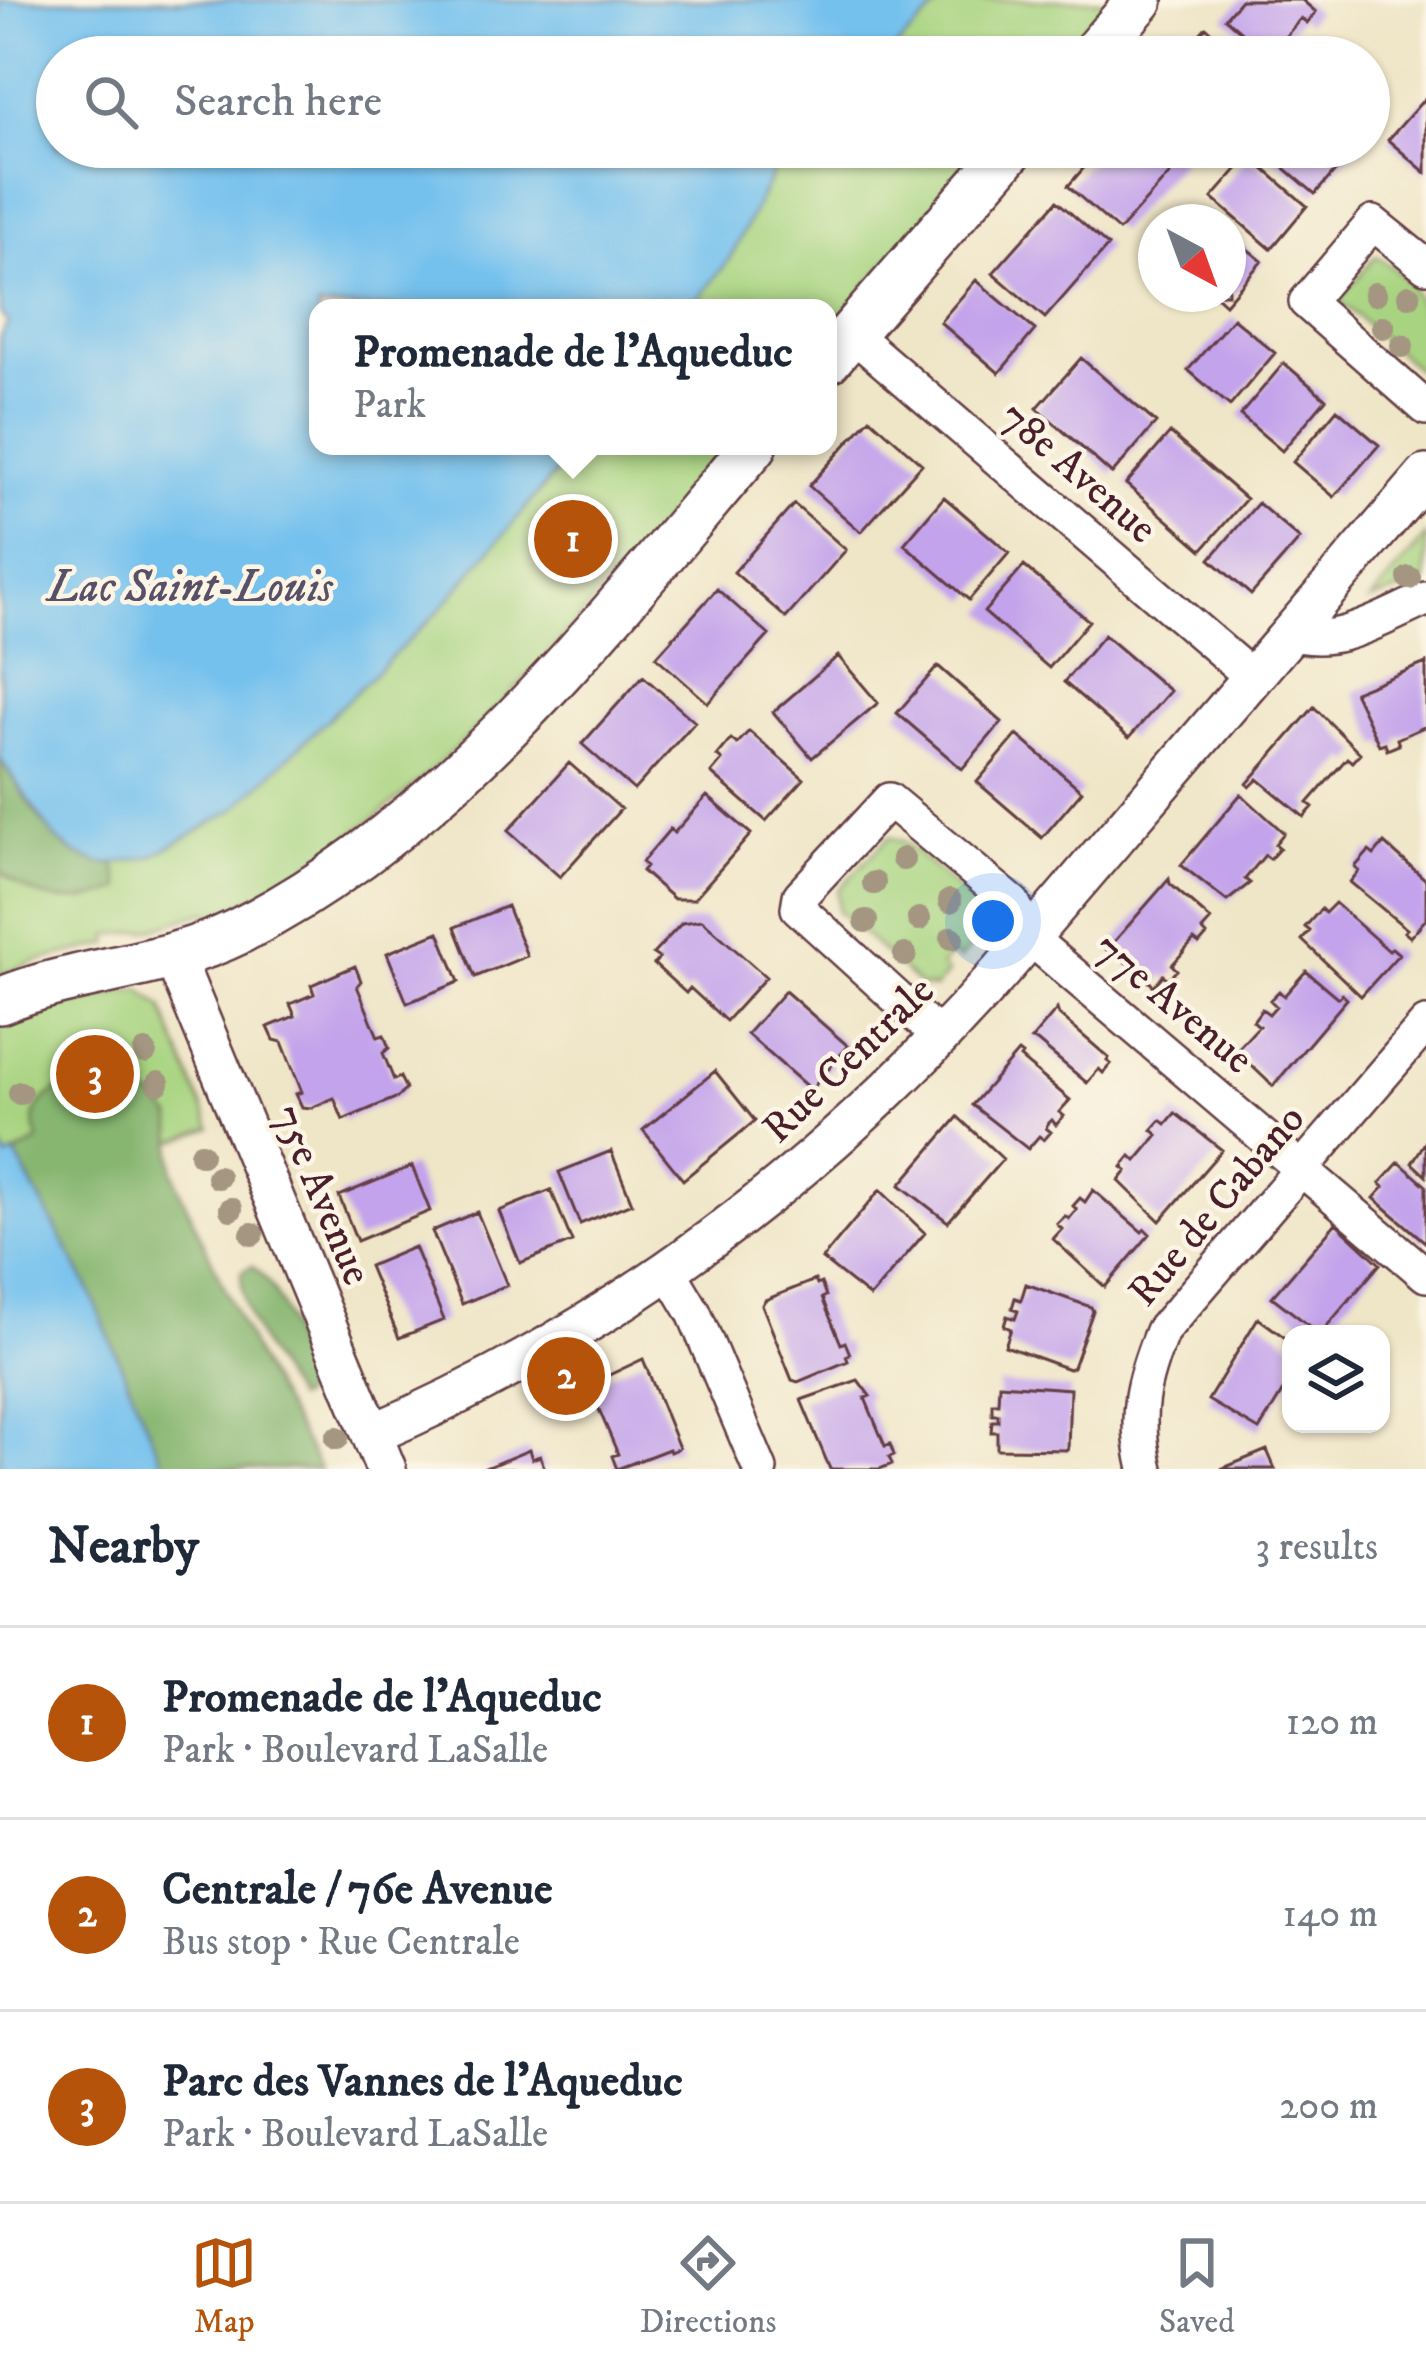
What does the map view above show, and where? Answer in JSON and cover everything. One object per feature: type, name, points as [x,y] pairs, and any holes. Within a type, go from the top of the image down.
[{"type":"main road","points":[[1109,36],[1140,0]]},
{"type":"main road","points":[[839,346],[995,168]]},
{"type":"main road","points":[[0,1001],[57,982],[174,956],[233,934],[287,905],[418,809],[520,712],[746,455]]},
{"type":"street","points":[[1426,266],[1373,223],[1306,302],[1426,408]]},
{"type":"street","name":"78e Avenue","points":[[839,346],[1252,677]]},
{"type":"street","name":"Rue Centrale","points":[[379,1452],[442,1403],[532,1356],[669,1271],[819,1155],[941,1038],[1426,476]]},
{"type":"street","points":[[1290,632],[1313,639],[1336,636],[1426,599]]},
{"type":"street","name":"77e Avenue","points":[[941,1038],[801,912],[798,900],[889,800],[1013,903],[1030,938],[1426,1275]]},
{"type":"street","name":"75e Avenue","points":[[174,956],[379,1452]]},
{"type":"street","name":"Rue de Cabano","points":[[1146,1469],[1139,1441],[1141,1384],[1162,1330],[1426,1024]]},
{"type":"street","points":[[669,1271],[694,1313],[760,1469]]},
{"type":"green space","points":[[945,0],[1114,0],[1083,36],[908,36]]},
{"type":"green space","points":[[775,168],[971,168],[837,321],[837,299],[697,299],[730,259]]},
{"type":"green space","points":[[1376,256],[1405,279],[1420,307],[1426,377],[1339,300]]},
{"type":"green space","points":[[571,455],[720,455],[497,707],[435,768],[368,823],[297,872],[221,913],[211,917],[208,911],[149,930],[109,935],[109,944],[36,961],[0,975],[0,759],[55,838],[541,491]]},
{"type":"green space","points":[[1426,536],[1426,582],[1370,601]]},
{"type":"green space","points":[[0,759],[61,841],[94,860],[115,864],[121,889],[89,899],[58,899],[28,890],[0,870]]},
{"type":"green space","points":[[889,837],[905,842],[991,919],[960,960],[952,954],[941,966],[948,973],[935,988],[921,986],[838,911],[838,890]]},
{"type":"green space","points":[[140,989],[162,1007],[211,1128],[170,1143],[47,1137],[7,1158],[0,1145],[0,1025],[50,1008]]},
{"type":"green space","points":[[109,1055],[127,1060],[131,1069],[125,1083],[144,1090],[172,1117],[173,1170],[183,1198],[262,1369],[320,1469],[165,1469],[88,1287],[15,1154],[39,1141],[35,1115],[40,1105],[58,1091],[96,1081],[92,1064]]},
{"type":"green space","points":[[252,1266],[274,1290],[287,1320],[306,1383],[301,1397],[295,1399],[252,1323],[241,1272]]},
{"type":"water","name":"Lac Saint-Louis","points":[[0,0],[945,0],[908,36],[36,36],[36,168],[775,168],[730,259],[697,299],[309,299],[309,455],[570,455],[438,612],[235,809],[153,856],[115,864],[74,853],[55,838],[0,759],[0,337],[8,323],[0,313]]},
{"type":"water","points":[[0,1145],[7,1158],[15,1154],[88,1287],[165,1469],[0,1469]]},
{"type":"building","points":[[1241,0],[1302,0],[1316,12],[1307,23],[1301,18],[1286,36],[1246,36],[1225,18]]},
{"type":"building","points":[[1426,97],[1426,173],[1390,138]]},
{"type":"building","points":[[1084,168],[1175,168],[1138,204],[1119,231],[1068,186]]},
{"type":"building","points":[[1238,168],[1263,168],[1307,206],[1271,249],[1246,227],[1246,204],[1219,204],[1212,198]]},
{"type":"building","points":[[1285,168],[1338,168],[1315,194]]},
{"type":"building","points":[[1057,201],[1108,246],[1045,318],[993,273]]},
{"type":"building","points":[[1246,248],[1262,261],[1246,280]]},
{"type":"building","points":[[976,280],[1035,330],[999,373],[940,322]]},
{"type":"building","points":[[1233,318],[1275,353],[1230,406],[1188,370]]},
{"type":"building","points":[[1081,358],[1156,423],[1112,474],[1037,408]]},
{"type":"building","points":[[1284,363],[1326,399],[1282,451],[1240,415]]},
{"type":"building","points":[[1337,409],[1379,445],[1334,497],[1293,462]]},
{"type":"building","points":[[870,418],[922,464],[861,532],[809,486]]},
{"type":"building","points":[[1170,433],[1246,499],[1202,550],[1126,484]]},
{"type":"building","points":[[944,497],[1009,553],[969,600],[904,544]]},
{"type":"building","points":[[1258,503],[1300,539],[1251,595],[1210,559]]},
{"type":"building","points":[[794,504],[846,550],[786,618],[734,572]]},
{"type":"building","points":[[1024,566],[1089,621],[1049,668],[984,612]]},
{"type":"building","points":[[717,589],[769,635],[708,703],[656,657]]},
{"type":"building","points":[[1104,635],[1170,691],[1129,738],[1064,682]]},
{"type":"building","points":[[838,656],[878,703],[812,758],[773,712]]},
{"type":"building","points":[[1426,663],[1426,726],[1397,739],[1399,745],[1387,750],[1385,743],[1379,745],[1354,692]]},
{"type":"building","points":[[938,666],[1002,722],[962,769],[897,713]]},
{"type":"building","points":[[643,676],[695,722],[634,790],[582,744]]},
{"type":"building","points":[[1314,707],[1360,753],[1352,762],[1347,758],[1308,803],[1313,807],[1304,817],[1258,779],[1250,787],[1247,784]]},
{"type":"building","points":[[749,731],[804,779],[766,821],[711,773],[731,739],[737,744]]},
{"type":"building","points":[[1017,735],[1082,791],[1042,838],[977,782]]},
{"type":"building","points":[[569,763],[621,809],[560,877],[508,831]]},
{"type":"building","points":[[1241,794],[1284,833],[1275,844],[1280,848],[1270,859],[1265,855],[1245,879],[1250,883],[1227,901],[1181,865]]},
{"type":"building","points":[[707,796],[751,834],[694,899],[674,899],[642,871],[646,866],[642,862]]},
{"type":"building","points":[[1384,843],[1426,880],[1426,919],[1410,937],[1404,932],[1407,929],[1350,882],[1359,871],[1355,867]]},
{"type":"building","points":[[1169,879],[1211,920],[1202,930],[1207,935],[1199,944],[1194,940],[1172,965],[1177,970],[1168,979],[1163,975],[1154,986],[1107,950]]},
{"type":"building","points":[[1335,903],[1389,951],[1392,948],[1399,954],[1361,996],[1302,940],[1310,931],[1305,927],[1321,909],[1325,913]]},
{"type":"building","points":[[507,906],[527,956],[475,977],[455,927]]},
{"type":"building","points":[[702,920],[766,977],[726,1021],[654,964],[659,958],[653,954],[682,923]]},
{"type":"building","points":[[439,932],[459,982],[407,1003],[387,953]]},
{"type":"building","points":[[355,966],[361,981],[357,986],[378,1037],[384,1035],[389,1048],[383,1053],[394,1080],[400,1077],[406,1089],[398,1097],[343,1120],[334,1098],[302,1107],[296,1094],[302,1092],[282,1042],[274,1040],[268,1027],[295,1016],[290,1004],[314,994],[311,985]]},
{"type":"building","points":[[1306,971],[1338,998],[1342,994],[1347,999],[1273,1086],[1236,1051],[1259,1026],[1253,1021],[1262,1009],[1269,1014],[1276,1006],[1270,1000],[1279,991],[1284,996]]},
{"type":"building","points":[[785,991],[848,1046],[811,1090],[747,1034]]},
{"type":"building","points":[[1057,1009],[1109,1058],[1111,1064],[1087,1083],[1031,1040]]},
{"type":"building","points":[[1018,1052],[1070,1100],[1059,1112],[1064,1116],[1056,1125],[1052,1120],[1048,1124],[1051,1132],[1044,1140],[1039,1136],[1028,1149],[972,1105]]},
{"type":"building","points":[[715,1071],[755,1121],[683,1180],[643,1130]]},
{"type":"building","points":[[1175,1113],[1222,1150],[1160,1221],[1119,1181],[1131,1156],[1136,1161],[1158,1135],[1152,1130]]},
{"type":"building","points":[[958,1117],[1003,1159],[948,1222],[900,1185]]},
{"type":"building","points":[[1426,1141],[1426,1176],[1412,1163]]},
{"type":"building","points":[[611,1151],[632,1203],[580,1224],[559,1172]]},
{"type":"building","points":[[1399,1162],[1426,1186],[1426,1243],[1374,1198],[1384,1187],[1380,1183]]},
{"type":"building","points":[[412,1166],[430,1211],[357,1241],[339,1196]]},
{"type":"building","points":[[551,1190],[572,1242],[520,1263],[499,1211]]},
{"type":"building","points":[[880,1190],[925,1233],[870,1297],[822,1259]]},
{"type":"building","points":[[1093,1190],[1150,1234],[1105,1287],[1053,1239],[1062,1229],[1057,1224],[1065,1216],[1069,1219],[1077,1210],[1073,1206],[1080,1198],[1085,1202]]},
{"type":"building","points":[[477,1212],[507,1285],[462,1304],[432,1231]]},
{"type":"building","points":[[1336,1223],[1380,1264],[1328,1325],[1308,1325],[1272,1297]]},
{"type":"building","points":[[414,1247],[444,1320],[399,1338],[369,1266]]},
{"type":"building","points":[[815,1280],[821,1283],[826,1296],[822,1298],[850,1354],[848,1361],[798,1382],[792,1380],[762,1305]]},
{"type":"building","points":[[1026,1284],[1091,1307],[1073,1367],[1005,1346],[1011,1329],[1004,1326],[1007,1316],[1015,1319],[1015,1298],[1021,1300]]},
{"type":"building","points":[[1258,1318],[1282,1335],[1282,1393],[1259,1430],[1208,1400]]},
{"type":"building","points":[[643,1359],[679,1448],[617,1469],[612,1456],[618,1454],[595,1400],[590,1402],[584,1387]]},
{"type":"building","points":[[858,1380],[870,1396],[865,1398],[885,1446],[890,1444],[892,1464],[880,1469],[830,1469],[801,1400]]},
{"type":"building","points":[[999,1384],[1070,1389],[1068,1450],[997,1449],[997,1432],[991,1432],[992,1421],[998,1421],[992,1403],[998,1403]]},
{"type":"building","points":[[529,1450],[532,1459],[540,1456],[545,1469],[483,1469]]},
{"type":"building","points":[[1267,1450],[1275,1469],[1221,1469]]},
{"type":"place","name":"Promenade de l'Aqueduc","points":[[573,539]]},
{"type":"place","name":"Parc des Vannes de l'Aqueduc","points":[[95,1074]]},
{"type":"place","name":"Centrale / 76e Avenue","points":[[566,1376]]}]
